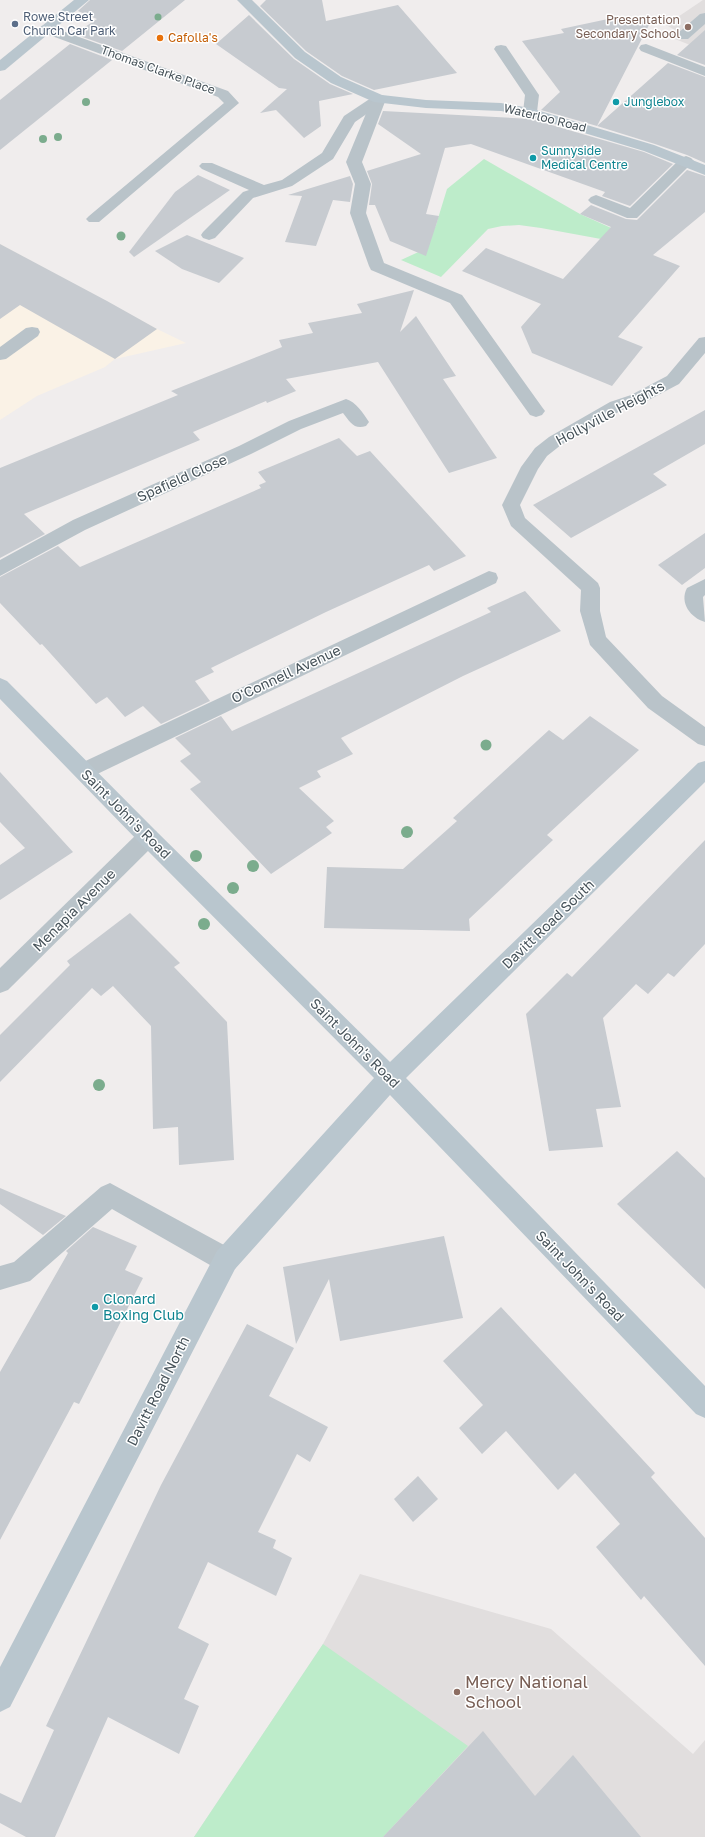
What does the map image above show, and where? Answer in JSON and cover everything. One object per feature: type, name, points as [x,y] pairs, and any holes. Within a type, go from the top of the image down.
[{"type":"street","points":[[3,61],[82,0]]},
{"type":"street","name":"Waterloo Road","points":[[244,0],[300,54],[336,80],[378,99],[426,104],[501,107],[530,112],[607,134],[686,161],[705,170]]},
{"type":"street","points":[[683,36],[705,17]]},
{"type":"street","name":"Thomas Clarke Place","points":[[46,29],[223,94],[232,103],[94,220]]},
{"type":"street","points":[[646,48],[705,72]]},
{"type":"street","points":[[500,49],[532,94],[530,112]]},
{"type":"street","points":[[209,235],[248,194],[287,184],[328,156],[349,119],[378,99]]},
{"type":"street","points":[[378,99],[354,162],[363,184],[358,213],[377,266],[456,299],[536,411]]},
{"type":"street","points":[[596,200],[632,215],[686,161]]},
{"type":"street","points":[[207,166],[263,190]]},
{"type":"street","points":[[0,355],[32,332]]},
{"type":"street","name":"Hollyville Heights","points":[[705,342],[673,380],[636,400],[616,406],[555,441],[541,452],[530,467],[511,505],[516,521],[591,588],[590,611],[597,640],[655,702],[705,738]]},
{"type":"street","name":"Spafield Close","points":[[0,569],[79,525],[246,450],[295,424],[346,405],[360,422]]},
{"type":"street","name":"O'Connell Avenue","points":[[84,771],[489,578]]},
{"type":"street","points":[[705,586],[694,593],[693,600],[696,608],[705,616]]},
{"type":"street","name":"Saint John's Road","points":[[0,686],[148,837],[390,1078],[705,1405]]},
{"type":"street","name":"Davitt Road South","points":[[390,1078],[705,769]]},
{"type":"street","name":"Menapia Avenue","points":[[0,983],[148,837]]},
{"type":"street","name":"Davitt Road North","points":[[0,1696],[226,1260],[390,1078]]},
{"type":"street","points":[[0,1278],[21,1272],[110,1195],[226,1260]]},
{"type":"shaded area","name":"Presentation Secondary School","points":[[705,0],[705,51],[665,35],[675,30],[666,25]]},
{"type":"shaded area","points":[[0,244],[157,329],[186,343],[115,359],[105,367],[37,396],[0,420]]},
{"type":"shaded area","name":"Mercy National School","points":[[360,1574],[551,1629],[693,1754],[705,1740],[705,1837],[194,1837],[323,1644]]},
{"type":"green space","points":[[484,159],[580,214],[618,231],[601,239],[519,225],[488,229],[441,277],[401,260],[425,249],[436,225],[447,189]]},
{"type":"green space","points":[[323,1644],[468,1746],[383,1837],[194,1837]]},
{"type":"building","points":[[90,0],[185,0],[122,51],[80,36],[89,28],[85,27],[97,19],[78,11]]},
{"type":"building","points":[[266,0],[322,0],[326,21],[398,5],[457,73],[374,90],[342,76],[306,51],[260,6]]},
{"type":"building","points":[[249,15],[294,59],[330,84],[353,94],[319,101],[321,126],[304,138],[276,110],[260,113],[287,89],[279,88],[216,44]]},
{"type":"building","points":[[611,15],[650,23],[597,126],[541,110],[560,92],[522,41],[564,33],[561,29],[608,19]]},
{"type":"building","points":[[705,30],[705,65],[677,55]]},
{"type":"building","points":[[70,44],[112,60],[0,150],[0,100]]},
{"type":"building","points":[[668,63],[705,77],[705,163],[655,144],[597,126]]},
{"type":"building","points":[[383,111],[531,119],[644,152],[673,164],[630,206],[602,196],[605,192],[471,144],[445,148],[426,214],[439,216],[426,256],[390,241],[375,205],[369,205],[372,184],[367,171],[421,154],[378,124]]},
{"type":"building","points":[[687,170],[705,176],[705,212],[653,255],[680,266],[618,337],[643,347],[612,386],[532,353],[521,327],[541,304],[462,271],[486,248],[563,279],[611,227],[580,214],[591,205],[626,219],[637,220]]},
{"type":"building","points":[[198,175],[230,190],[134,257],[129,252],[175,192]]},
{"type":"building","points":[[350,176],[353,184],[350,202],[333,200],[316,246],[285,242],[302,196],[288,195]]},
{"type":"building","points":[[187,235],[244,258],[219,283],[182,269],[155,251]]},
{"type":"building","points":[[0,244],[157,329],[115,359],[20,305],[0,319]]},
{"type":"building","points":[[414,290],[400,332],[416,316],[456,376],[443,379],[497,458],[449,473],[378,362],[286,379],[296,391],[267,403],[266,401],[193,432],[200,440],[24,514],[45,534],[0,558],[0,468],[178,395],[171,391],[282,347],[279,340],[313,333],[308,323],[362,313],[357,304]]},
{"type":"building","points":[[705,410],[705,444],[653,474],[667,485],[571,538],[533,505]]},
{"type":"building","points":[[339,438],[357,456],[370,451],[466,556],[434,571],[429,565],[326,612],[211,668],[214,672],[195,681],[210,701],[161,724],[143,706],[125,717],[107,697],[96,704],[42,644],[40,645],[0,603],[0,577],[58,546],[80,567],[261,488],[259,485],[266,482],[258,472]]},
{"type":"building","points":[[705,533],[705,568],[682,585],[658,565]]},
{"type":"building","points":[[525,591],[561,631],[463,676],[341,738],[353,754],[317,771],[321,777],[299,788],[334,821],[326,827],[332,833],[271,874],[190,789],[201,782],[180,761],[191,754],[175,738],[221,716],[232,731],[491,612],[487,608]]},
{"type":"building","points":[[590,716],[639,750],[547,835],[553,840],[469,919],[470,931],[324,928],[327,867],[403,869],[457,821],[453,818],[549,730],[563,740]]},
{"type":"building","points":[[0,772],[73,852],[0,900],[0,865],[25,848],[0,822]]},
{"type":"building","points":[[705,840],[705,944],[674,977],[668,973],[648,994],[636,984],[603,1018],[621,1107],[596,1109],[603,1147],[549,1151],[526,1014],[567,973],[572,977]]},
{"type":"building","points":[[130,913],[180,963],[174,967],[227,1022],[234,1160],[179,1165],[178,1127],[153,1129],[151,1026],[113,986],[101,996],[92,988],[0,1082],[0,1035],[70,965],[67,961]]},
{"type":"building","points":[[677,1151],[705,1178],[705,1289],[617,1204]]},
{"type":"building","points":[[0,1188],[66,1216],[43,1235],[0,1204]]},
{"type":"building","points":[[93,1227],[137,1246],[125,1270],[143,1278],[79,1404],[74,1402],[0,1540],[0,1372],[68,1253],[66,1251]]},
{"type":"building","points":[[444,1236],[463,1318],[340,1341],[329,1279],[296,1344],[283,1267]]},
{"type":"building","points":[[501,1307],[655,1473],[651,1477],[705,1538],[705,1666],[644,1596],[641,1600],[596,1547],[620,1524],[575,1473],[558,1490],[506,1431],[482,1454],[459,1428],[483,1405],[443,1361]]},
{"type":"building","points":[[247,1324],[294,1348],[269,1396],[328,1427],[310,1462],[297,1454],[258,1532],[276,1540],[273,1548],[292,1558],[276,1596],[208,1562],[178,1628],[209,1644],[184,1699],[199,1706],[179,1754],[108,1717],[55,1837],[26,1837],[0,1823],[0,1793],[21,1803],[54,1730],[46,1726],[161,1485]]},
{"type":"building","points":[[418,1476],[438,1499],[413,1522],[394,1499]]},
{"type":"building","points":[[483,1731],[535,1796],[573,1755],[641,1837],[383,1837]]},
{"type":"place","name":"Rowe Street Church Car Park","points":[[15,24]]},
{"type":"place","name":"Presentation Secondary School","points":[[688,27]]},
{"type":"place","name":"Cafolla's","points":[[160,38]]},
{"type":"place","name":"Junglebox","points":[[616,102]]},
{"type":"place","name":"Sunnyside Medical Centre","points":[[533,158]]},
{"type":"place","name":"Clonard Boxing Club","points":[[95,1307]]},
{"type":"place","name":"Mercy National School","points":[[457,1692]]}]
